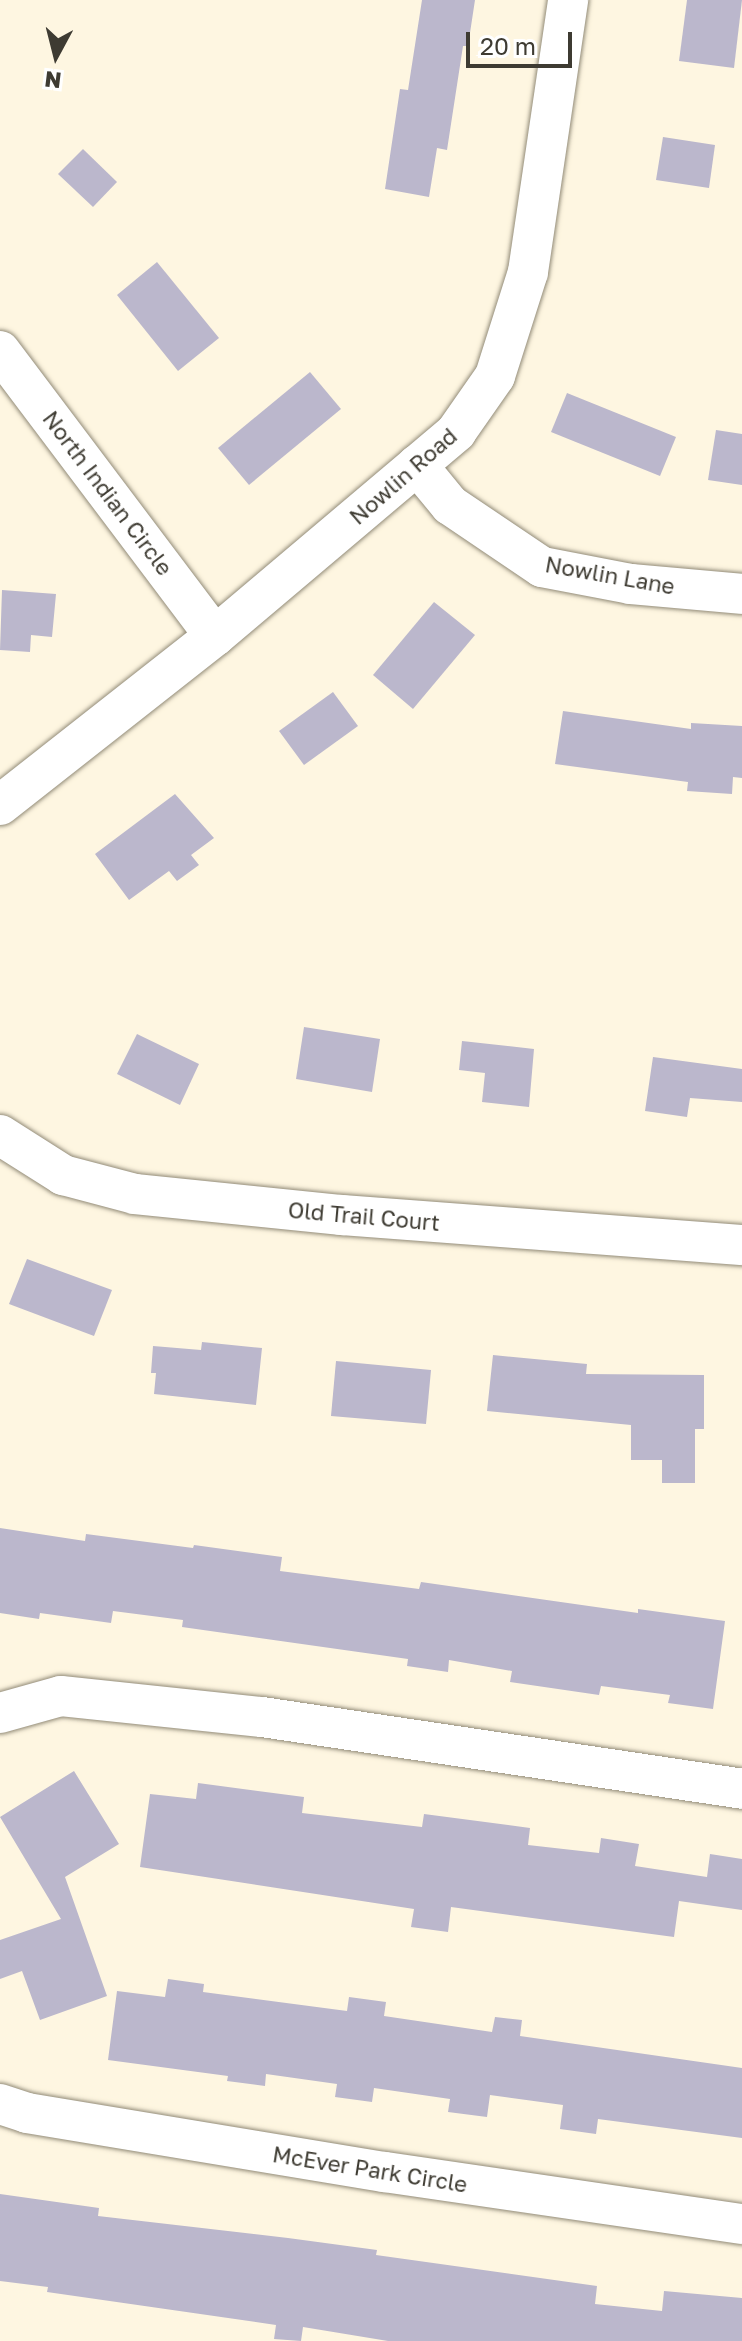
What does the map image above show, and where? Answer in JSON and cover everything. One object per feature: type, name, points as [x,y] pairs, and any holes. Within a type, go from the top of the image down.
[{"type":"street","name":"Nowlin Road","points":[[0,805],[215,636],[456,432],[495,376],[528,272],[568,0]]},
{"type":"street","name":"North Indian Circle","points":[[0,351],[215,636]]},
{"type":"street","name":"Nowlin Lane","points":[[417,465],[450,505],[542,567],[631,584],[742,594]]},
{"type":"street","name":"Old Trail Court","points":[[0,1135],[63,1175],[135,1194],[342,1215],[742,1245]]},
{"type":"street","points":[[0,1713],[61,1696],[262,1717],[742,1789]]},
{"type":"street","name":"McEver Park Circle","points":[[0,2104],[27,2113],[385,2172],[742,2224]]},
{"type":"building","points":[[422,0],[475,0],[468,46],[463,46],[447,150],[437,148],[429,197],[385,189],[400,89],[408,90]]},
{"type":"building","points":[[687,0],[742,0],[734,68],[679,61]]},
{"type":"building","points":[[663,137],[715,145],[709,188],[656,180]]},
{"type":"building","points":[[83,149],[117,182],[93,207],[58,174]]},
{"type":"building","points":[[157,262],[219,338],[178,371],[117,295]]},
{"type":"building","points":[[310,372],[341,409],[249,485],[218,448]]},
{"type":"building","points":[[567,393],[676,437],[660,476],[551,432]]},
{"type":"building","points":[[716,430],[742,434],[742,485],[708,480]]},
{"type":"building","points":[[2,590],[56,594],[52,637],[31,635],[30,652],[0,650]]},
{"type":"building","points":[[434,602],[475,635],[413,709],[373,675]]},
{"type":"building","points":[[333,692],[358,726],[304,765],[279,731]]},
{"type":"building","points":[[563,711],[691,729],[691,723],[742,726],[742,778],[733,777],[732,794],[687,791],[688,782],[555,764]]},
{"type":"building","points":[[175,794],[214,838],[191,855],[199,865],[177,881],[169,871],[129,900],[95,854]]},
{"type":"building","points":[[304,1027],[380,1039],[372,1092],[296,1079]]},
{"type":"building","points":[[137,1034],[199,1064],[180,1105],[117,1074]]},
{"type":"building","points":[[462,1041],[534,1049],[529,1107],[482,1102],[485,1073],[459,1070]]},
{"type":"building","points":[[653,1057],[742,1069],[742,1102],[690,1098],[687,1117],[645,1111]]},
{"type":"building","points":[[27,1259],[112,1290],[94,1336],[9,1304]]},
{"type":"building","points":[[202,1342],[262,1348],[256,1405],[154,1394],[156,1373],[151,1373],[153,1346],[201,1350]]},
{"type":"building","points":[[493,1355],[587,1364],[586,1374],[704,1375],[704,1429],[695,1429],[695,1483],[662,1483],[662,1460],[631,1460],[631,1425],[487,1411]]},
{"type":"building","points":[[336,1361],[431,1370],[426,1424],[331,1416]]},
{"type":"building","points":[[0,1528],[85,1541],[86,1534],[193,1548],[194,1545],[282,1557],[280,1571],[419,1589],[421,1582],[638,1613],[638,1609],[725,1621],[713,1709],[668,1703],[670,1695],[601,1686],[599,1695],[510,1682],[512,1671],[449,1660],[448,1672],[407,1666],[408,1659],[182,1627],[183,1620],[113,1611],[111,1623],[40,1613],[39,1619],[0,1613]]},
{"type":"building","points":[[74,1771],[119,1844],[65,1877],[107,1996],[40,2020],[22,1971],[0,1979],[0,1940],[61,1919],[0,1817]]},
{"type":"building","points":[[198,1783],[304,1797],[302,1813],[422,1827],[424,1814],[530,1828],[528,1845],[599,1853],[601,1838],[639,1844],[635,1866],[707,1877],[710,1854],[742,1859],[742,1910],[679,1901],[674,1937],[451,1907],[448,1932],[411,1927],[414,1909],[140,1867],[150,1794],[196,1799]]},
{"type":"building","points":[[168,1979],[204,1984],[203,1992],[347,2011],[349,1997],[386,2002],[384,2016],[492,2032],[495,2017],[522,2020],[520,2036],[742,2068],[742,2138],[598,2119],[596,2134],[560,2129],[563,2105],[490,2095],[487,2117],[448,2112],[450,2099],[374,2088],[372,2102],[335,2097],[337,2084],[266,2074],[265,2086],[227,2081],[228,2076],[108,2060],[117,1991],[165,1997]]},
{"type":"building","points":[[0,2194],[99,2208],[98,2216],[377,2250],[376,2255],[597,2286],[595,2304],[662,2311],[664,2291],[742,2298],[742,2341],[388,2341],[303,2327],[301,2341],[274,2339],[276,2325],[47,2292],[48,2287],[0,2281]]}]
